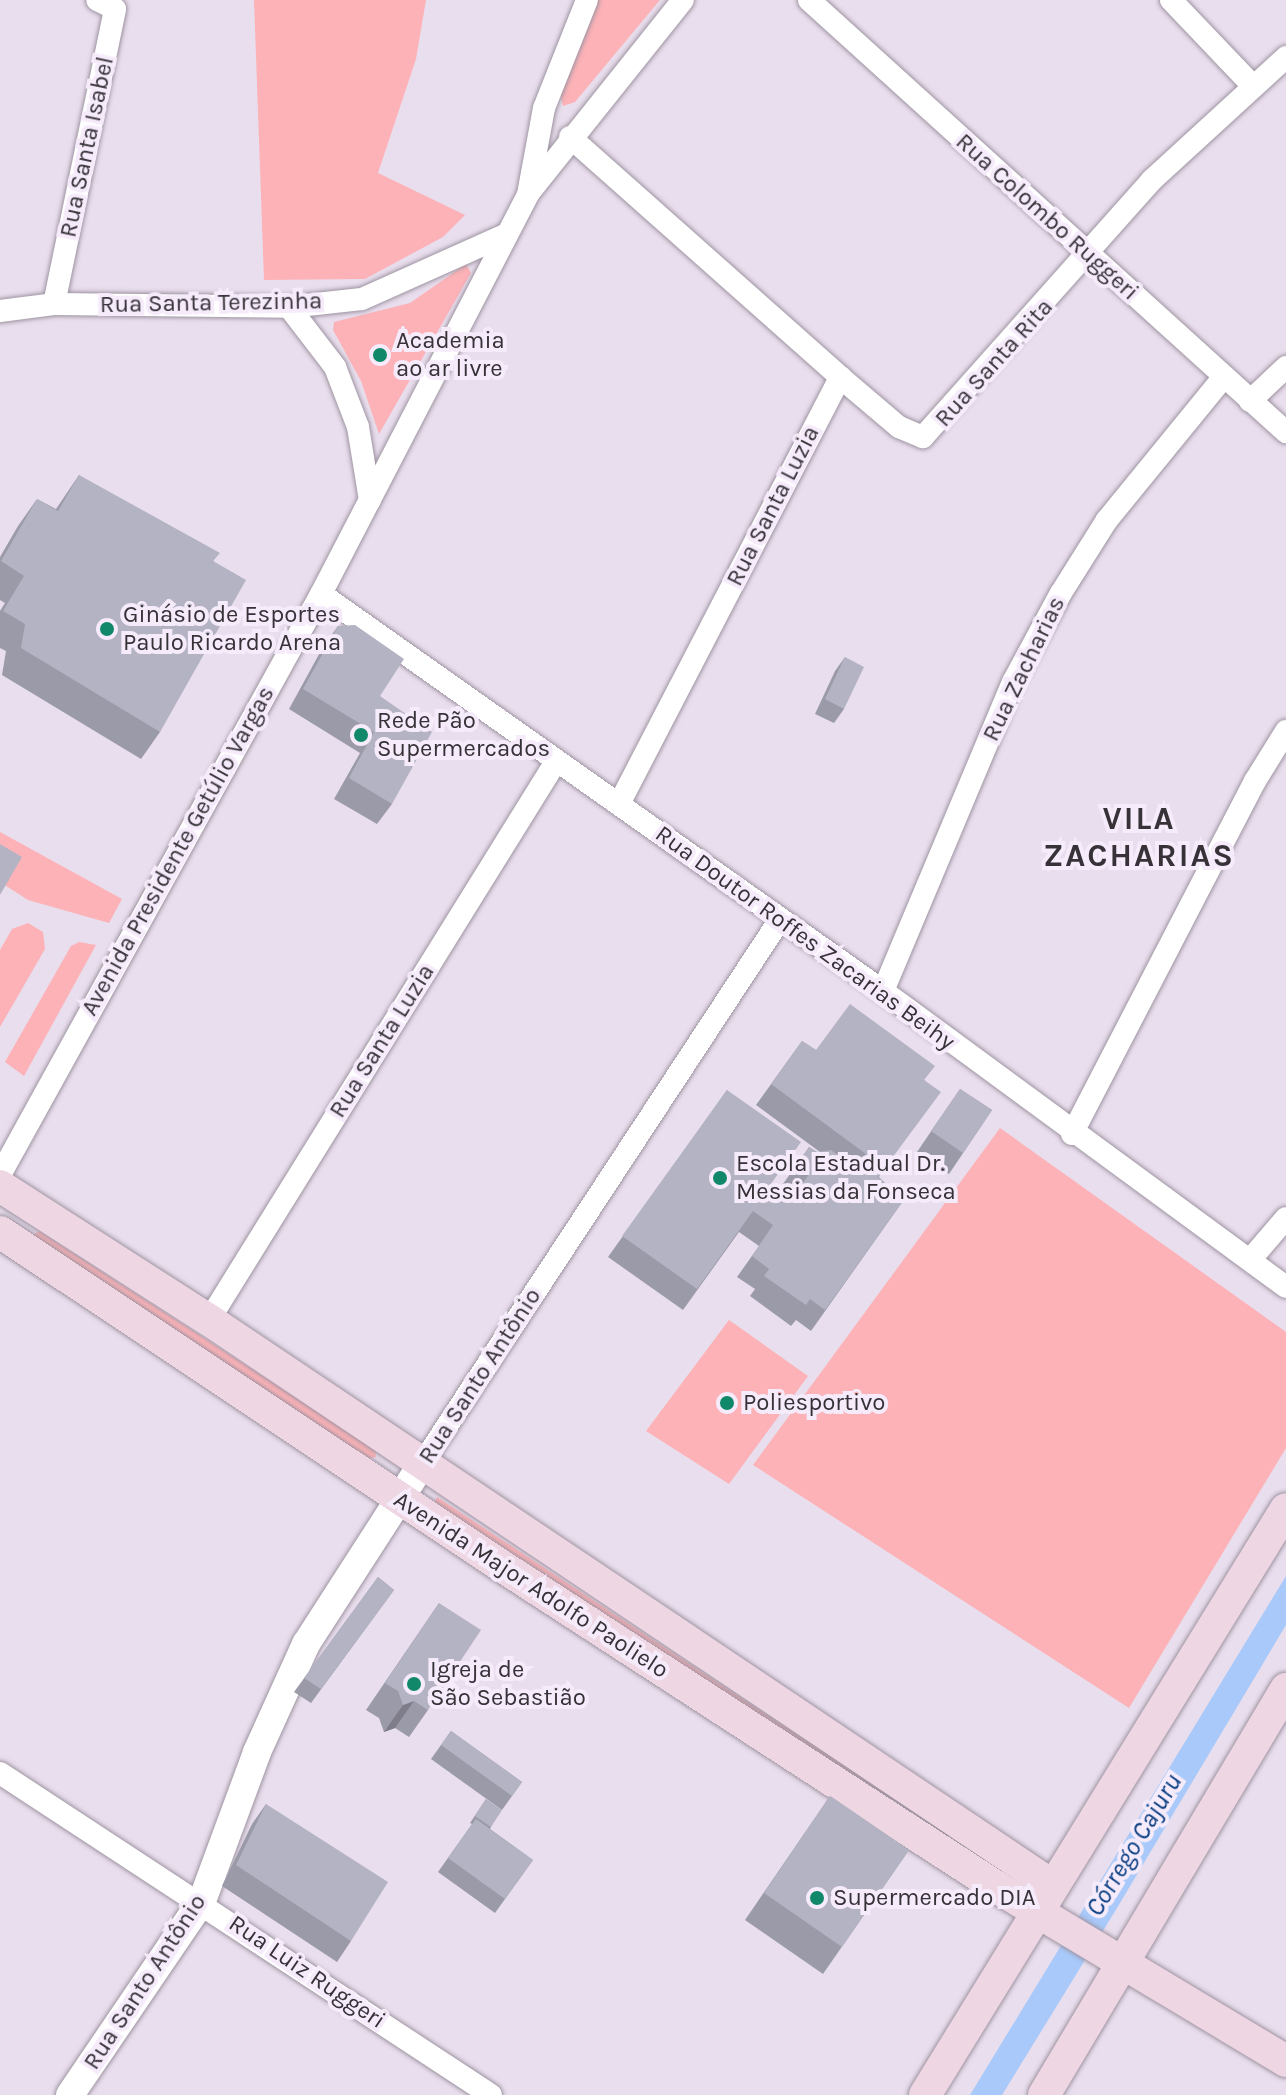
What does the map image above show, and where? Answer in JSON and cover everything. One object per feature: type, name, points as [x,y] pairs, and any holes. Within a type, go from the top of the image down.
[{"type":"main road","name":"Avenida Major Adolfo Paolielo","points":[[0,1186],[209,1320],[422,1464],[1045,1897],[1069,1927],[1286,2061]]},
{"type":"main road","name":"Avenida Major Adolfo Paolielo","points":[[0,1232],[399,1498],[998,1888],[1045,1897]]},
{"type":"main road","points":[[925,2095],[1286,1509]]},
{"type":"main road","points":[[1044,2095],[1118,1957],[1286,1689]]},
{"type":"street","points":[[528,194],[544,108],[587,0]]},
{"type":"street","name":"Avenida Presidente Getúlio Vargas","points":[[0,1175],[321,594],[528,194],[570,137],[683,0]]},
{"type":"street","name":"Rua Colombo Ruggeri","points":[[809,0],[1222,379],[1286,432]]},
{"type":"street","points":[[1171,0],[1253,86]]},
{"type":"street","name":"Rua Santa Isabel","points":[[54,304],[110,3]]},
{"type":"street","name":"Rua Santa Rita","points":[[570,137],[840,377],[912,435],[930,433],[1090,255],[1152,180],[1286,57]]},
{"type":"street","name":"Rua Santa Terezinha","points":[[0,311],[54,304],[289,307],[362,299],[505,235]]},
{"type":"street","points":[[289,307],[335,367],[358,427],[370,500]]},
{"type":"street","points":[[1250,401],[1286,367]]},
{"type":"street","name":"Rua Santa Luzia","points":[[619,804],[840,377]]},
{"type":"street","name":"Rua Zacharias","points":[[883,991],[1013,682],[1061,593],[1107,520],[1222,379]]},
{"type":"street","name":"Rua Doutor Roffes Zacarias Beihy","points":[[321,594],[555,763],[619,804],[779,921],[883,991],[1072,1134],[1286,1287]]},
{"type":"street","points":[[1072,1134],[1255,781],[1286,731]]},
{"type":"street","name":"Rua Santa Luzia","points":[[209,1320],[555,763]]},
{"type":"street","name":"Rua Santo Antônio","points":[[70,2095],[202,1901],[257,1752],[306,1644],[779,921]]},
{"type":"street","points":[[1250,1260],[1286,1218]]},
{"type":"street","name":"Rua Luiz Ruggeri","points":[[0,1773],[202,1901],[491,2095]]},
{"type":"shaded area","points":[[254,0],[426,0],[416,59],[378,173],[465,215],[443,237],[365,279],[264,280]]},
{"type":"shaded area","points":[[598,0],[660,0],[575,102],[563,106],[560,93]]},
{"type":"shaded area","points":[[466,264],[471,273],[379,434],[361,381],[333,330],[334,322],[410,303]]},
{"type":"shaded area","points":[[0,832],[122,899],[109,923],[28,900],[0,882]]},
{"type":"shaded area","points":[[28,923],[43,932],[45,949],[0,1027],[0,950],[12,929]]},
{"type":"shaded area","points":[[79,942],[96,945],[24,1076],[5,1062],[71,946]]},
{"type":"shaded area","points":[[1000,1128],[1286,1332],[1286,1448],[1129,1708],[753,1465]]},
{"type":"shaded area","points":[[39,1231],[375,1449],[376,1457],[367,1459],[31,1237]]},
{"type":"shaded area","name":"Poliesportivo","points":[[729,1320],[808,1376],[729,1484],[646,1431]]},
{"type":"shaded area","points":[[437,1497],[1002,1870],[1004,1881],[434,1503]]},
{"type":"water","name":"Córrego Cajuru","points":[[1286,1576],[1286,1625],[1117,1908],[1002,2095],[970,2095]]},
{"type":"building","name":"Ginásio de Esportes Paulo Ricardo Arena","points":[[79,475],[220,553],[213,561],[246,580],[160,732],[21,648],[25,624],[3,611],[24,576],[1,561],[37,499],[58,511]]},
{"type":"building","name":"Rede Pão Supermercados","points":[[355,625],[404,659],[380,696],[432,732],[392,804],[349,778],[374,732],[303,689],[338,626]]},
{"type":"building","points":[[845,657],[864,667],[844,709],[825,699]]},
{"type":"building","points":[[0,844],[22,857],[0,895]]},
{"type":"building","name":"Escola Estadual Dr. Messias da Fonseca","points":[[850,1004],[935,1066],[924,1080],[941,1092],[878,1177],[903,1201],[825,1310],[810,1299],[806,1305],[764,1276],[769,1269],[752,1256],[773,1225],[753,1211],[697,1289],[622,1236],[727,1090],[801,1142],[768,1188],[789,1203],[810,1173],[797,1164],[809,1147],[817,1152],[831,1150],[846,1161],[850,1154],[860,1162],[866,1154],[771,1084],[802,1041],[816,1050]]},
{"type":"building","points":[[960,1089],[992,1110],[963,1153],[931,1131]]},
{"type":"building","points":[[378,1577],[394,1590],[321,1689],[304,1678]]},
{"type":"building","name":"Igreja de São Sebastião","points":[[439,1603],[481,1630],[428,1710],[414,1701],[403,1705],[398,1691],[385,1683]]},
{"type":"building","points":[[451,1731],[522,1782],[512,1796],[441,1745]]},
{"type":"building","name":"Supermercado DIA","points":[[830,1796],[909,1850],[842,1947],[764,1893]]},
{"type":"building","points":[[486,1799],[502,1810],[491,1827],[475,1816]]},
{"type":"building","points":[[266,1804],[388,1882],[351,1941],[236,1865]]},
{"type":"building","points":[[476,1819],[533,1860],[505,1899],[448,1858]]},
{"type":"place","name":"Academia ao ar livre","points":[[380,355]]},
{"type":"place","name":"Ginásio de Esportes Paulo Ricardo Arena","points":[[107,629]]},
{"type":"place","name":"Rede Pão Supermercados","points":[[361,735]]},
{"type":"place","name":"Escola Estadual Dr. Messias da Fonseca","points":[[720,1178]]},
{"type":"place","name":"Poliesportivo","points":[[727,1403]]},
{"type":"place","name":"Igreja de São Sebastião","points":[[414,1684]]},
{"type":"place","name":"Supermercado DIA","points":[[817,1898]]},
{"type":"district","name":"VILA ZACHARIAS","points":[[1139,838]]}]
